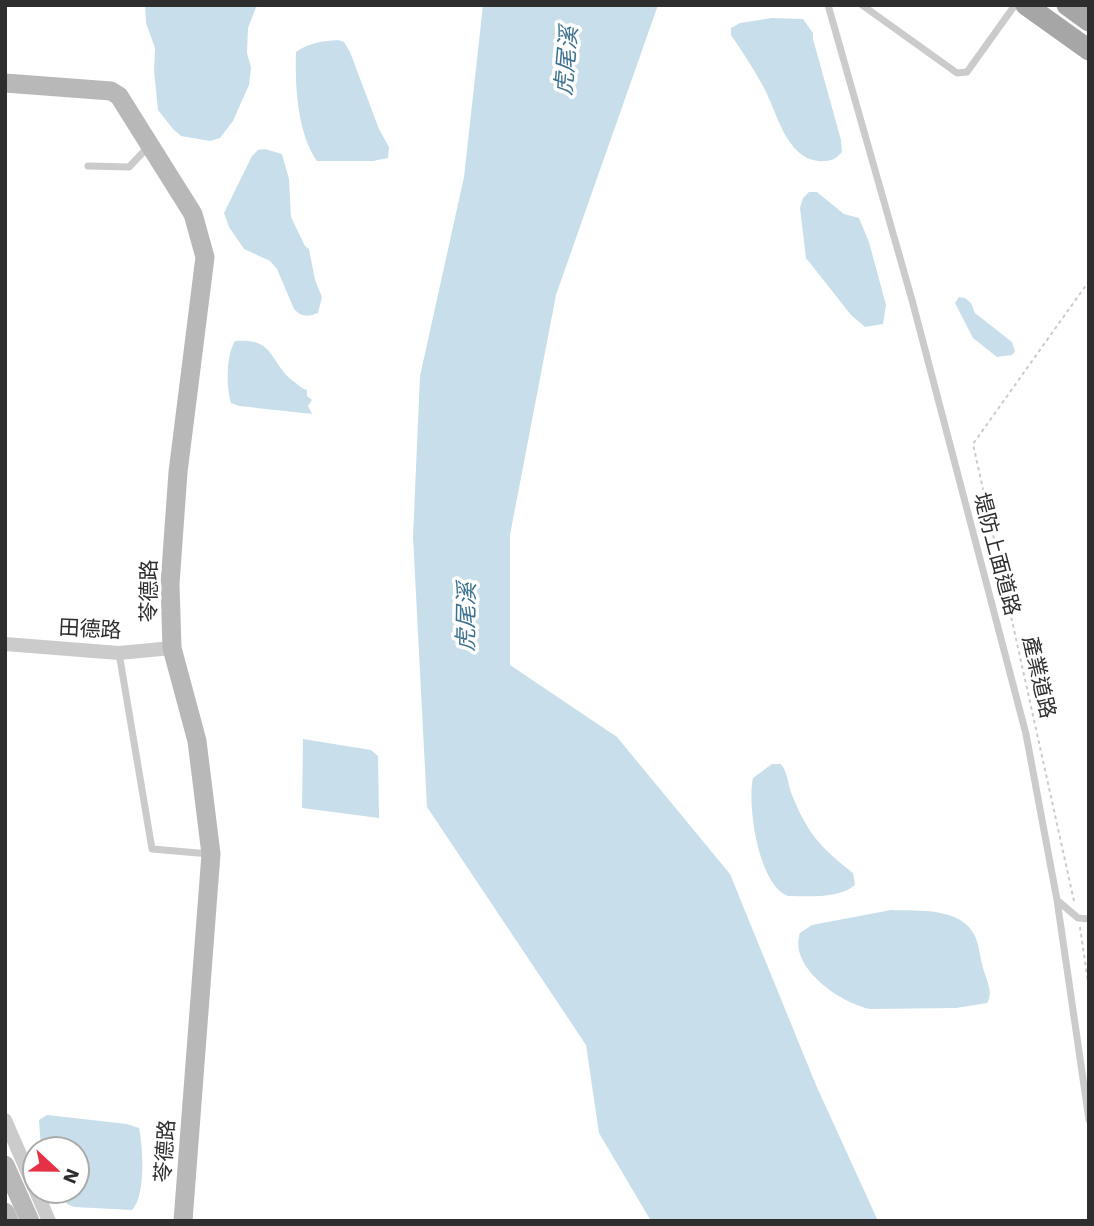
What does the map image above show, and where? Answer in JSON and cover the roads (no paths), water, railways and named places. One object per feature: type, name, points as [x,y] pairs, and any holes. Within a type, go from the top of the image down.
[{"type":"main road","points":[[1026,5],[1089,50]]},
{"type":"main road","points":[[1067,5],[1089,21]]},
{"type":"street","name":"苓德路","points":[[5,83],[111,92],[119,96],[193,214],[205,257],[177,472],[170,584],[172,648],[197,741],[211,854],[183,1221]]},
{"type":"street","name":"田德路","points":[[5,644],[119,653],[172,648]]},
{"type":"street","points":[[5,1120],[21,1156]]},
{"type":"street","points":[[5,1165],[30,1221]]},
{"type":"street","points":[[5,1212],[9,1221]]},
{"type":"lane","name":"堤防上面道路","points":[[828,5],[912,300],[1026,734],[1057,900],[1089,1120]]},
{"type":"lane","points":[[862,5],[957,73],[967,72],[1015,5]]},
{"type":"lane","points":[[88,166],[129,167],[150,145]]},
{"type":"lane","points":[[119,653],[152,849],[211,854]]},
{"type":"lane","points":[[1057,900],[1078,918],[1089,919]]},
{"type":"water","points":[[145,5],[257,5],[248,28],[247,53],[251,68],[249,85],[233,121],[220,138],[210,141],[181,136],[158,110],[154,71],[155,48],[146,23]]},
{"type":"water","name":"虎尾溪","points":[[483,5],[658,5],[556,295],[510,535],[510,665],[617,737],[730,874],[816,1085],[878,1221],[651,1221],[599,1133],[586,1045],[427,807],[413,537],[420,376],[464,177]]},
{"type":"water","points":[[772,18],[803,19],[813,33],[841,140],[842,152],[832,160],[818,161],[797,151],[783,131],[763,86],[731,35],[731,28],[740,23]]},
{"type":"water","points":[[338,40],[344,42],[350,52],[379,129],[389,147],[388,158],[373,161],[317,161],[310,149],[301,123],[296,52],[316,43]]},
{"type":"water","points":[[265,149],[282,154],[289,179],[291,217],[309,249],[315,280],[322,297],[318,313],[308,316],[294,309],[277,269],[270,261],[244,249],[229,227],[224,213],[252,156],[258,150]]},
{"type":"water","points":[[809,192],[817,192],[844,214],[859,218],[869,242],[886,305],[883,324],[865,327],[851,315],[806,258],[800,208],[803,198]]},
{"type":"water","points":[[959,297],[971,303],[975,313],[1012,342],[1015,351],[1012,355],[997,357],[973,338],[955,303]]},
{"type":"water","points":[[235,341],[258,343],[265,347],[285,373],[307,390],[307,396],[312,400],[308,406],[312,414],[231,403],[228,372]]},
{"type":"water","points":[[303,739],[371,750],[378,756],[379,818],[302,808]]},
{"type":"water","points":[[772,764],[781,764],[792,795],[810,830],[832,855],[853,873],[855,885],[841,893],[823,896],[788,896],[778,889],[769,877],[757,843],[752,790],[753,778]]},
{"type":"water","points":[[891,910],[938,912],[950,915],[969,927],[975,936],[989,986],[987,1003],[956,1008],[870,1009],[845,999],[819,982],[802,958],[798,946],[800,933],[812,925]]},
{"type":"water","points":[[47,1115],[127,1124],[139,1128],[142,1146],[141,1183],[140,1194],[132,1210],[69,1205],[91,1205],[91,1135],[40,1135],[39,1120]]}]
